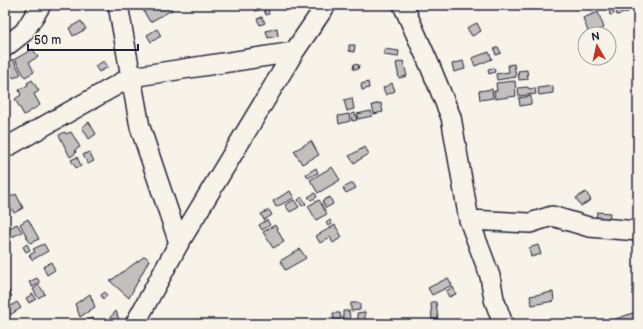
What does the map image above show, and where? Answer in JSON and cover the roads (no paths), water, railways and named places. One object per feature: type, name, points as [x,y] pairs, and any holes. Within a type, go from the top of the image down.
[{"type":"street","points":[[5,47],[24,32],[42,5]]},
{"type":"street","points":[[118,5],[140,127],[179,242]]},
{"type":"street","points":[[135,324],[179,242],[294,52],[326,5]]},
{"type":"street","points":[[403,5],[451,117],[469,220],[490,276],[494,299],[503,324]]},
{"type":"street","points":[[5,148],[131,77],[294,52]]},
{"type":"street","points":[[469,220],[530,223],[552,216],[589,228],[638,231]]}]
